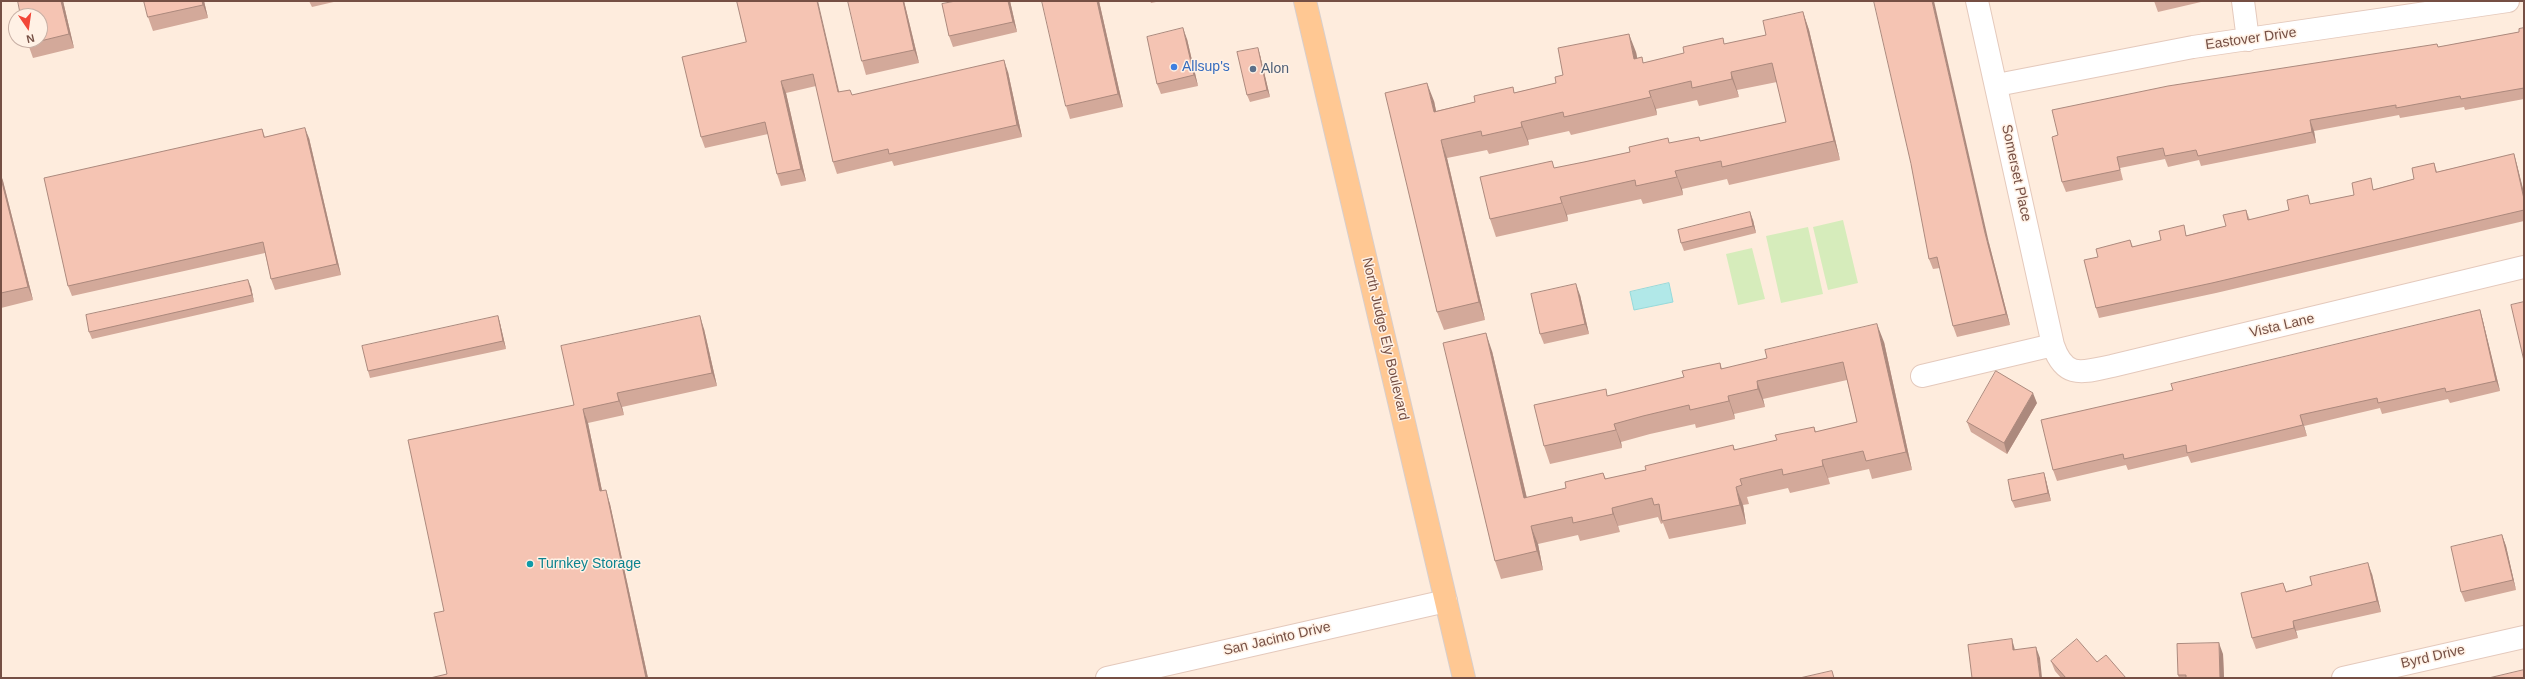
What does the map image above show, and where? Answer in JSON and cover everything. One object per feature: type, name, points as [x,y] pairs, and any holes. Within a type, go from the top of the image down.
[{"type":"main road","name":"North Judge Ely Boulevard","points":[[1305,1],[1464,678]]},
{"type":"street","name":"Somerset Place","points":[[1978,1],[2053,345]]},
{"type":"street","points":[[2243,1],[2248,40]]},
{"type":"street","name":"Eastover Drive","points":[[1996,85],[2193,47],[2508,1]]},
{"type":"street","name":"Vista Lane","points":[[2053,345],[2058,358],[2068,369],[2078,372],[2524,268]]},
{"type":"street","points":[[1922,376],[2053,345]]},
{"type":"street","name":"San Jacinto Drive","points":[[1107,678],[1446,601]]},
{"type":"street","name":"Byrd Drive","points":[[2343,678],[2524,637]]},
{"type":"green space","points":[[1843,220],[1858,283],[1828,290],[1813,227]]},
{"type":"green space","points":[[1808,227],[1823,294],[1781,303],[1766,236]]},
{"type":"green space","points":[[1752,248],[1765,299],[1738,305],[1726,254]]},
{"type":"water","points":[[1669,283],[1673,302],[1634,310],[1630,292]]},
{"type":"building","points":[[18,1],[61,1],[69,34],[48,39],[48,8],[19,8]]},
{"type":"building","points":[[144,1],[202,1],[203,5],[148,17]]},
{"type":"building","points":[[737,1],[817,1],[838,92],[850,90],[852,95],[1004,60],[1017,125],[889,154],[888,149],[833,162],[813,74],[781,81],[801,169],[777,174],[765,122],[701,137],[682,57],[746,42]]},
{"type":"building","points":[[848,1],[903,1],[914,50],[862,61]]},
{"type":"building","points":[[956,1],[1008,1],[1013,22],[949,36],[942,4]]},
{"type":"building","points":[[1042,1],[1097,1],[1118,94],[1066,106]]},
{"type":"building","points":[[1874,1],[1932,1],[1985,233],[2006,314],[1953,326],[1937,257],[1929,259],[1911,164]]},
{"type":"building","points":[[1803,12],[1834,141],[1722,167],[1721,161],[1675,171],[1677,177],[1636,186],[1635,180],[1560,197],[1562,203],[1490,219],[1480,177],[1552,161],[1554,168],[1584,162],[1630,152],[1629,147],[1668,138],[1669,143],[1699,137],[1700,141],[1786,122],[1772,63],[1731,72],[1732,79],[1692,88],[1691,81],[1649,91],[1651,97],[1564,117],[1563,112],[1521,122],[1522,127],[1482,136],[1481,131],[1441,140],[1479,302],[1437,312],[1385,93],[1427,83],[1434,112],[1475,102],[1474,96],[1513,87],[1514,93],[1556,83],[1555,77],[1563,75],[1558,48],[1629,34],[1634,59],[1642,57],[1643,63],[1684,53],[1683,47],[1723,38],[1724,44],[1766,35],[1763,21]]},
{"type":"building","name":"Allsup's","points":[[1183,28],[1194,75],[1157,84],[1147,37]]},
{"type":"building","points":[[2524,28],[2524,88],[2461,99],[2460,96],[2396,108],[2396,105],[2310,120],[2312,132],[2198,156],[2196,150],[2165,156],[2163,148],[2117,157],[2120,170],[2062,182],[2052,137],[2058,135],[2052,110],[2168,86],[2437,44],[2438,47],[2519,32],[2519,29]]},
{"type":"building","name":"Alon","points":[[1258,48],[1267,90],[1247,95],[1237,52]]},
{"type":"building","points":[[305,128],[337,264],[271,279],[263,242],[68,286],[44,178],[262,129],[264,137]]},
{"type":"building","points":[[2514,154],[2524,199],[2524,210],[2212,283],[2096,308],[2084,260],[2098,257],[2096,249],[2130,240],[2132,247],[2161,240],[2159,231],[2184,225],[2186,236],[2226,226],[2223,215],[2246,210],[2248,220],[2289,210],[2287,200],[2308,195],[2310,204],[2354,195],[2352,183],[2371,178],[2373,190],[2414,179],[2412,168],[2434,163],[2436,172]]},
{"type":"building","points":[[1,178],[28,287],[1,293]]},
{"type":"building","points":[[1750,212],[1753,226],[1681,243],[1678,230]]},
{"type":"building","points":[[248,280],[252,295],[89,332],[86,315]]},
{"type":"building","points":[[1576,284],[1585,324],[1540,334],[1531,294]]},
{"type":"building","points":[[2524,302],[2524,361],[2511,305]]},
{"type":"building","points":[[2480,310],[2496,381],[2446,392],[2445,388],[2378,403],[2377,398],[2300,415],[2303,425],[2187,453],[2186,445],[2124,459],[2123,454],[2053,470],[2041,420],[2173,390],[2171,384]]},
{"type":"building","points":[[498,316],[503,341],[368,371],[362,346]]},
{"type":"building","name":"Turnkey Storage","points":[[700,316],[712,373],[617,393],[619,401],[583,409],[600,491],[606,490],[646,678],[430,678],[447,674],[434,613],[444,611],[408,440],[574,405],[561,346]]},
{"type":"building","points":[[1877,324],[1906,452],[1866,461],[1863,451],[1822,460],[1823,466],[1783,475],[1782,469],[1740,479],[1742,485],[1736,487],[1740,505],[1662,521],[1659,504],[1654,505],[1652,498],[1612,508],[1613,514],[1573,523],[1572,517],[1531,526],[1537,551],[1495,561],[1443,343],[1486,333],[1524,498],[1566,488],[1565,482],[1603,473],[1605,479],[1646,470],[1645,466],[1733,445],[1734,450],[1777,440],[1775,435],[1814,427],[1815,432],[1857,422],[1843,362],[1757,381],[1758,389],[1728,396],[1729,401],[1690,410],[1689,405],[1643,416],[1614,424],[1616,430],[1544,446],[1534,405],[1606,389],[1607,396],[1684,377],[1682,371],[1720,363],[1721,369],[1767,358],[1765,350]]},
{"type":"building","points":[[1996,371],[2033,393],[2004,443],[1967,422]]},
{"type":"building","points":[[2044,473],[2048,493],[2012,501],[2008,480]]},
{"type":"building","points":[[2502,535],[2513,580],[2461,592],[2451,547]]},
{"type":"building","points":[[2368,563],[2377,601],[2293,621],[2294,628],[2252,638],[2241,593],[2283,583],[2286,592],[2312,585],[2310,577]]},
{"type":"building","points":[[2012,639],[2013,650],[2036,647],[2040,678],[1972,678],[1968,645]]},
{"type":"building","points":[[2077,639],[2097,662],[2106,655],[2126,678],[2066,678],[2051,661]]},
{"type":"building","points":[[2219,643],[2220,678],[2186,678],[2186,675],[2178,675],[2177,644]]},
{"type":"building","points":[[2524,670],[2524,678],[2489,678]]},
{"type":"building","points":[[1832,671],[1834,678],[1800,678]]},
{"type":"place","name":"Allsup's","points":[[1174,67]]},
{"type":"place","name":"Alon","points":[[1253,69]]},
{"type":"place","name":"Turnkey Storage","points":[[530,564]]}]
